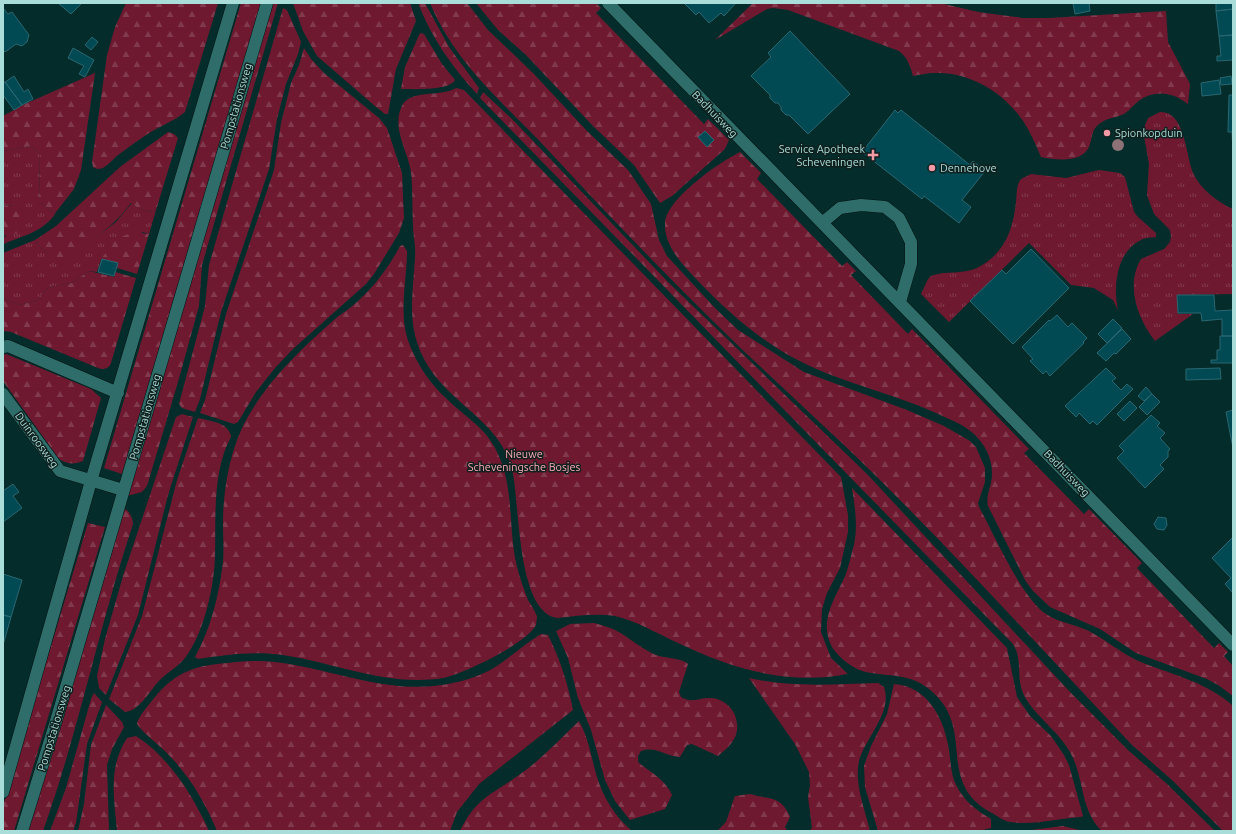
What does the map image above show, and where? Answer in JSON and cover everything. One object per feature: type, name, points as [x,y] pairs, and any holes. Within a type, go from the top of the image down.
[{"type":"street","points":[[3,792],[91,481],[233,3]]},
{"type":"street","name":"Pompstationsweg","points":[[22,831],[266,3]]},
{"type":"street","name":"Badhuisweg","points":[[608,3],[1233,645]]},
{"type":"street","points":[[822,223],[840,208],[861,205],[885,207],[899,218],[911,242],[911,264],[900,302]]},
{"type":"street","points":[[3,347],[8,346],[118,393]]},
{"type":"street","name":"Duinroosweg","points":[[3,394],[60,471],[123,490]]},
{"type":"green space","points":[[126,3],[218,3],[185,112],[140,139],[118,155],[107,166],[97,169],[93,167],[92,162],[107,55],[115,27]]},
{"type":"green space","points":[[241,3],[261,3],[122,474],[104,468]]},
{"type":"green space","points":[[273,3],[278,3],[202,265],[199,306],[178,382],[147,486],[142,492],[127,496]]},
{"type":"green space","points":[[293,3],[410,3],[416,21],[396,69],[388,114],[385,114],[375,106],[317,56],[303,31]]},
{"type":"green space","points":[[418,3],[425,3],[449,47],[479,88],[477,94],[443,51],[429,28]]},
{"type":"green space","points":[[430,3],[467,3],[488,30],[533,73],[587,131],[628,170],[651,204],[659,240],[667,256],[715,308],[738,330],[804,372],[907,410],[944,426],[970,441],[976,447],[985,468],[985,482],[978,503],[979,507],[1018,580],[1027,594],[1046,614],[1089,631],[1136,660],[1202,685],[1213,691],[1233,706],[1233,831],[1223,831],[1173,781],[1132,745],[906,506],[720,328],[633,240],[482,82],[453,46]]},
{"type":"green space","points":[[476,3],[596,3],[601,8],[596,13],[704,124],[708,119],[729,140],[725,149],[672,196],[660,203],[634,165],[593,126],[526,55],[498,30]]},
{"type":"green space","points":[[753,3],[940,3],[978,12],[1023,18],[1049,18],[1166,11],[1168,42],[1190,84],[1188,104],[1171,95],[1152,94],[1138,102],[1124,114],[1107,119],[1098,125],[1093,131],[1087,150],[1082,155],[1069,159],[1041,157],[1030,132],[1011,106],[1000,96],[976,81],[948,73],[931,73],[913,76],[907,59],[899,51],[788,10],[773,8],[767,9],[715,40]]},
{"type":"green space","points":[[283,8],[287,10],[301,42],[298,54],[286,84],[277,119],[269,169],[221,312],[200,399],[195,412],[182,408],[179,404],[205,306],[209,265]]},
{"type":"green space","points":[[420,33],[424,34],[442,64],[455,80],[451,84],[430,89],[401,89],[405,67]]},
{"type":"green space","points":[[304,48],[311,59],[324,73],[379,118],[387,128],[402,173],[404,218],[399,233],[374,274],[366,284],[293,349],[275,368],[256,392],[238,422],[234,424],[200,413],[205,400],[226,314],[274,170],[281,123],[291,83],[299,65]]},
{"type":"green space","points":[[95,73],[81,170],[74,189],[56,212],[50,210],[39,202],[40,153],[30,146],[3,151],[3,116],[25,104]]},
{"type":"green space","name":"Nieuwe Scheveningsche Bosjes","points":[[456,88],[464,90],[841,477],[848,515],[848,532],[840,568],[827,593],[822,609],[821,632],[831,658],[847,674],[802,678],[759,672],[717,660],[623,618],[608,615],[593,615],[557,618],[544,611],[534,596],[527,576],[522,553],[515,484],[512,469],[506,453],[486,426],[438,380],[428,366],[421,352],[413,326],[412,299],[415,253],[412,179],[399,132],[399,116],[401,108],[405,102],[411,98],[425,94],[441,93]]},
{"type":"green space","points":[[483,92],[512,119],[668,282],[867,474],[1070,692],[1129,751],[1166,783],[1215,831],[1102,831],[1099,828],[1088,811],[1078,771],[1070,752],[1059,736],[1032,708],[1023,693],[1017,654],[1012,643],[480,98]]},
{"type":"green space","points":[[1160,112],[1169,114],[1180,126],[1191,167],[1201,186],[1221,203],[1233,209],[1233,294],[1177,295],[1178,314],[1193,314],[1155,341],[1143,323],[1139,313],[1134,291],[1134,280],[1136,269],[1141,259],[1164,249],[1170,242],[1171,237],[1170,230],[1154,214],[1147,195],[1149,164],[1143,130],[1148,118]]},
{"type":"green space","points":[[168,132],[174,134],[178,138],[156,210],[146,211],[131,203],[116,220],[72,259],[56,259],[46,252],[35,240],[56,226],[120,167]]},
{"type":"green space","points":[[30,146],[40,153],[39,202],[50,210],[56,212],[46,224],[40,228],[25,236],[3,244],[3,236],[6,237],[13,205],[3,206],[3,151]]},
{"type":"green space","points":[[740,152],[761,173],[757,179],[842,266],[847,262],[856,271],[851,275],[908,334],[912,329],[1029,449],[1024,453],[1084,514],[1089,509],[1142,563],[1137,568],[1214,648],[1219,643],[1228,652],[1224,656],[1233,666],[1233,696],[1207,679],[1136,653],[1100,629],[1050,607],[1033,591],[1025,580],[988,506],[987,503],[992,476],[991,462],[983,444],[970,430],[956,422],[921,407],[812,367],[780,350],[737,319],[711,295],[687,269],[676,256],[668,240],[665,223],[668,213],[684,192],[708,172]]},
{"type":"green space","points":[[1099,170],[1120,173],[1125,177],[1134,212],[1156,233],[1156,237],[1143,239],[1133,246],[1121,261],[1116,281],[1118,310],[1113,300],[1094,288],[1071,285],[1029,243],[949,322],[921,294],[931,276],[942,273],[971,270],[977,268],[994,256],[1006,241],[1015,213],[1017,187],[1021,179],[1031,174],[1066,178]]},
{"type":"green space","points":[[132,203],[143,210],[156,210],[149,234],[143,232],[101,259],[97,272],[89,271],[72,283],[49,287],[36,301],[19,305],[3,297],[3,253],[35,240],[48,254],[56,258],[66,260],[116,222]]},
{"type":"green space","points":[[13,205],[22,217],[22,229],[13,235],[3,236],[3,206]]},
{"type":"green space","points":[[135,232],[149,234],[137,274],[117,268],[118,263],[101,259],[117,238]]},
{"type":"green space","points":[[403,245],[407,251],[404,321],[409,343],[420,367],[430,381],[442,394],[483,431],[500,457],[508,488],[512,536],[517,567],[528,600],[537,617],[536,625],[530,633],[520,641],[493,657],[465,671],[443,678],[423,680],[382,677],[283,655],[261,653],[198,659],[195,657],[210,623],[217,599],[221,574],[223,557],[223,510],[228,471],[235,445],[245,422],[253,407],[273,380],[321,331],[351,307],[372,287],[390,263],[400,246]]},
{"type":"green space","points":[[89,271],[114,277],[115,272],[136,278],[111,363],[107,368],[98,368],[11,332],[3,331],[3,297],[19,305],[36,301],[49,287],[72,283]]},
{"type":"green space","points":[[6,354],[91,389],[101,398],[83,461],[71,463],[59,459],[3,381],[3,355]]},
{"type":"green space","points":[[182,414],[193,417],[168,495],[138,615],[106,695],[99,688],[97,676],[105,639],[123,576],[176,417]]},
{"type":"green space","points":[[198,418],[223,425],[230,432],[231,437],[225,450],[218,480],[215,512],[215,557],[213,582],[207,609],[198,636],[185,658],[161,679],[139,705],[130,711],[125,712],[109,699],[142,616],[177,480]]},
{"type":"green space","points":[[852,488],[1007,648],[1017,697],[1030,716],[1051,736],[1064,755],[1069,765],[1083,816],[1044,822],[1015,823],[1006,821],[990,812],[973,799],[964,785],[959,769],[955,737],[951,720],[943,704],[929,689],[914,680],[907,678],[875,674],[855,668],[834,650],[829,640],[827,631],[828,614],[846,574],[854,545],[856,524]]},
{"type":"green space","points":[[123,508],[130,514],[133,524],[56,793],[43,831],[28,831]]},
{"type":"green space","points":[[88,523],[105,527],[14,831],[3,831],[3,806]]},
{"type":"green space","points":[[594,623],[615,630],[645,650],[656,655],[677,659],[688,664],[679,692],[681,697],[689,700],[711,698],[721,701],[732,710],[737,724],[735,738],[718,756],[692,744],[687,745],[680,757],[656,750],[641,751],[638,756],[638,762],[662,780],[672,795],[665,809],[630,820],[615,801],[605,780],[591,730],[578,698],[568,658],[556,631],[570,624]]},
{"type":"green space","points":[[541,634],[548,635],[560,662],[573,710],[479,784],[457,812],[450,831],[217,831],[202,799],[189,779],[174,761],[137,724],[144,710],[168,683],[182,674],[198,667],[244,661],[271,661],[397,686],[434,686],[450,684],[490,670]]},
{"type":"green space","points":[[749,678],[797,684],[878,683],[884,687],[886,697],[882,716],[862,752],[858,770],[859,787],[870,831],[809,831],[812,828],[808,797],[810,785],[809,772],[795,744]]},
{"type":"green space","points":[[894,684],[915,690],[931,704],[937,713],[946,734],[953,776],[956,785],[971,805],[991,819],[991,828],[978,831],[878,831],[865,787],[864,766],[871,746],[887,714]]},
{"type":"green space","points":[[94,693],[102,702],[87,744],[76,823],[73,831],[50,831],[66,788]]},
{"type":"green space","points":[[106,705],[122,722],[124,727],[112,749],[107,765],[109,831],[78,831],[84,804],[91,745]]},
{"type":"green space","points":[[579,721],[588,741],[597,777],[603,792],[615,813],[632,831],[460,831],[478,804],[535,763]]},
{"type":"green space","points":[[136,736],[160,755],[170,766],[196,804],[209,831],[117,831],[114,783],[117,760],[127,738]]},
{"type":"green space","points":[[750,794],[774,800],[783,805],[790,817],[785,827],[787,831],[717,831],[726,822],[735,796]]},
{"type":"green space","points":[[1063,826],[1083,831],[1023,831]]},
{"type":"building","points":[[58,3],[82,3],[71,14]]},
{"type":"building","points":[[684,3],[736,3],[724,16],[721,13],[709,23],[699,12],[696,15]]},
{"type":"building","points":[[1073,3],[1089,3],[1090,11],[1075,14]]},
{"type":"building","points":[[1216,3],[1233,3],[1233,9],[1216,11]]},
{"type":"building","points":[[3,8],[8,14],[12,12],[29,35],[27,42],[22,46],[16,44],[5,52],[3,50]]},
{"type":"building","points":[[1233,9],[1233,35],[1219,36],[1216,11]]},
{"type":"building","points":[[790,31],[850,94],[808,134],[789,115],[786,115],[781,110],[778,103],[775,103],[770,98],[770,95],[751,76],[771,57],[768,53]]},
{"type":"building","points":[[1233,35],[1233,60],[1217,61],[1217,56],[1221,56],[1219,36]]},
{"type":"building","points":[[92,37],[98,42],[91,50],[85,45]]},
{"type":"building","points":[[73,48],[94,60],[85,77],[79,74],[84,66],[68,58]]},
{"type":"building","points":[[14,76],[24,92],[28,89],[33,99],[22,105],[5,82]]},
{"type":"building","points":[[1231,76],[1232,84],[1221,85],[1220,78]]},
{"type":"building","points":[[1219,80],[1221,94],[1202,96],[1201,83]]},
{"type":"building","points":[[5,82],[22,105],[14,110],[3,95],[3,83]]},
{"type":"building","points":[[1229,95],[1233,95],[1233,151],[1232,132],[1228,132]]},
{"type":"building","name":"Dennehove","points":[[895,110],[898,113],[901,110],[970,165],[973,161],[985,171],[962,200],[971,207],[959,223],[924,196],[922,199],[862,152]]},
{"type":"building","points":[[705,131],[714,140],[707,147],[698,137]]},
{"type":"building","points":[[1031,249],[1069,288],[1013,344],[970,301],[1002,270],[1006,274]]},
{"type":"building","points":[[102,259],[118,263],[114,276],[98,272]]},
{"type":"building","points":[[1177,295],[1214,295],[1215,311],[1233,310],[1233,336],[1222,336],[1222,319],[1202,321],[1201,313],[1178,313]]},
{"type":"building","points":[[1057,315],[1068,327],[1072,323],[1087,338],[1083,342],[1084,343],[1050,376],[1046,371],[1043,374],[1030,361],[1033,359],[1022,347],[1049,320],[1050,321]]},
{"type":"building","points":[[1113,319],[1122,328],[1107,343],[1098,334]]},
{"type":"building","points":[[1122,329],[1131,339],[1116,354],[1114,353],[1106,361],[1097,353]]},
{"type":"building","points":[[1220,336],[1233,336],[1233,363],[1211,363],[1211,360],[1217,360],[1217,350],[1220,350]]},
{"type":"building","points":[[1106,368],[1116,378],[1112,381],[1121,390],[1127,384],[1133,389],[1097,425],[1093,421],[1090,424],[1079,413],[1076,417],[1065,406]]},
{"type":"building","points":[[1220,368],[1221,379],[1186,380],[1186,369]]},
{"type":"building","points":[[1146,387],[1152,394],[1144,401],[1138,396]]},
{"type":"building","points":[[1152,394],[1160,402],[1147,415],[1139,407]]},
{"type":"building","points":[[1130,401],[1137,408],[1124,421],[1117,414]]},
{"type":"building","points":[[1233,410],[1233,448],[1226,412]]},
{"type":"building","points":[[1151,415],[1160,423],[1157,426],[1165,433],[1160,438],[1170,449],[1168,451],[1168,457],[1160,465],[1164,469],[1145,488],[1117,458],[1124,451],[1119,446]]},
{"type":"building","points":[[13,484],[19,492],[13,496],[22,508],[3,522],[3,491]]},
{"type":"building","points":[[1158,517],[1166,518],[1167,525],[1164,530],[1157,529],[1154,524]]},
{"type":"building","points":[[1233,537],[1233,593],[1225,584],[1231,578],[1212,558]]},
{"type":"building","points":[[3,574],[22,580],[11,617],[3,615]]},
{"type":"building","points":[[3,615],[11,617],[3,645]]},
{"type":"place","name":"Spionkopduin","points":[[1107,133]]},
{"type":"place","name":"Service Apotheek Scheveningen","points":[[873,155]]},
{"type":"place","name":"Dennehove","points":[[932,168]]}]
